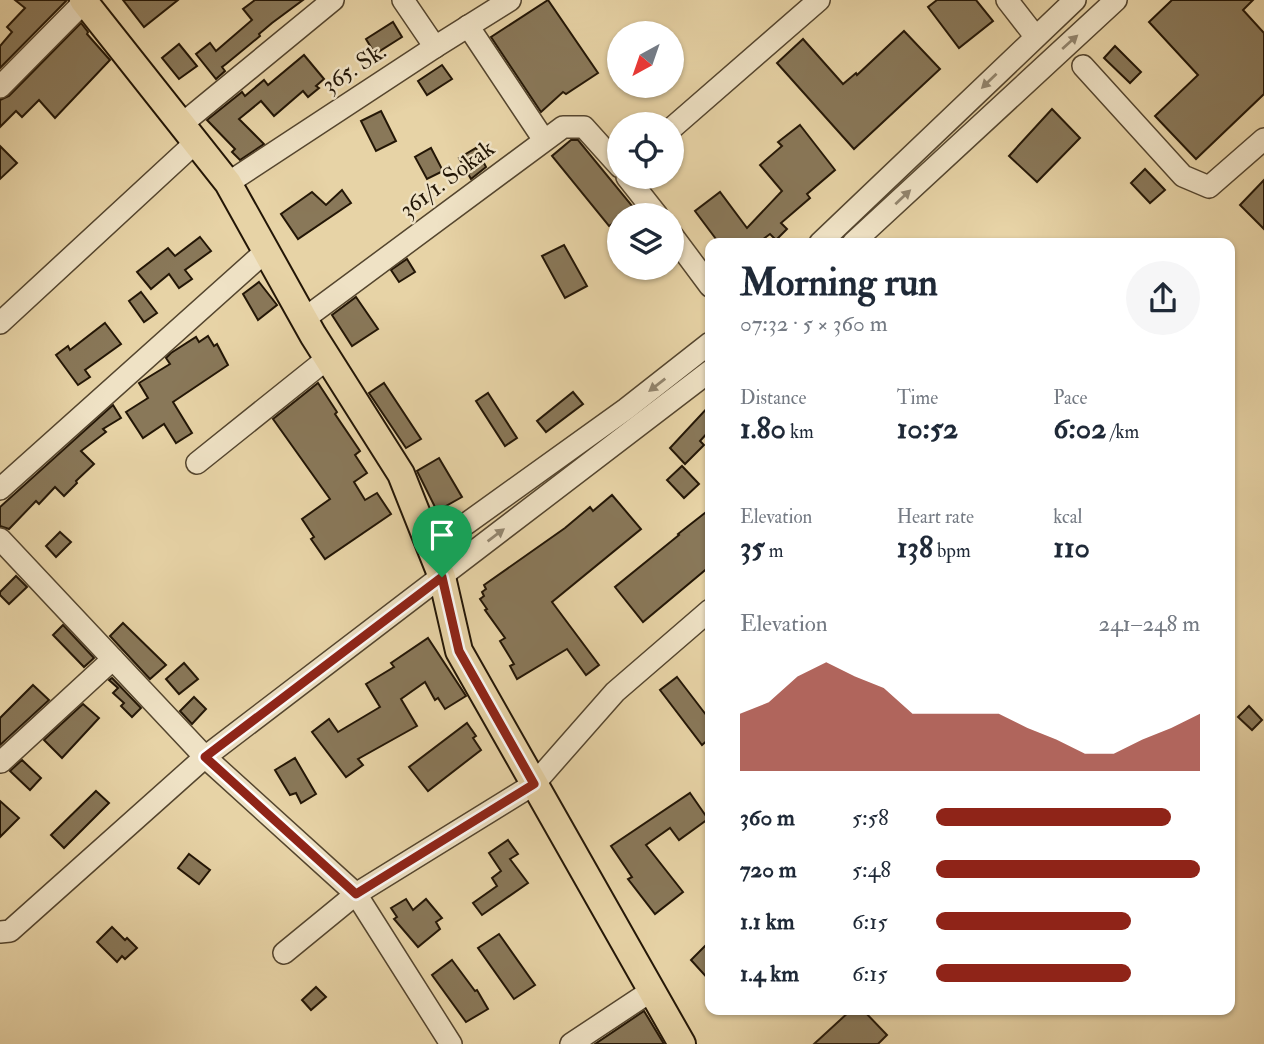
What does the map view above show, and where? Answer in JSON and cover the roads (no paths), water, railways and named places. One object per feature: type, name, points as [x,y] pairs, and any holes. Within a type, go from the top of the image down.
[{"type":"main road","points":[[84,1],[228,183],[304,319],[401,474],[442,577],[459,651],[682,1044]]},
{"type":"street","points":[[0,323],[189,133],[333,0]]},
{"type":"street","points":[[403,0],[435,47]]},
{"type":"street","name":"365. Sk.","points":[[228,183],[510,0]]},
{"type":"street","points":[[684,118],[819,0]]},
{"type":"street","points":[[1007,0],[1035,36]]},
{"type":"street","points":[[825,238],[1074,0]]},
{"type":"street","points":[[858,238],[1116,0]]},
{"type":"street","points":[[0,88],[84,1]]},
{"type":"street","points":[[468,26],[544,140]]},
{"type":"street","points":[[1083,66],[1183,177],[1209,187],[1264,139]]},
{"type":"street","name":"361/1. Sokak","points":[[304,319],[563,127],[584,128],[607,153]]},
{"type":"street","points":[[636,189],[648,203]]},
{"type":"street","points":[[0,488],[266,251]]},
{"type":"street","points":[[684,251],[705,279]]},
{"type":"street","points":[[431,549],[626,409],[705,347]]},
{"type":"street","points":[[197,463],[328,358]]},
{"type":"street","points":[[0,932],[10,930],[205,757],[705,380]]},
{"type":"street","points":[[0,540],[205,757],[356,894],[451,1044]]},
{"type":"street","points":[[284,953],[356,894],[534,784],[615,692],[705,614]]},
{"type":"street","points":[[1,762],[113,659]]},
{"type":"street","points":[[571,1044],[651,991]]}]
